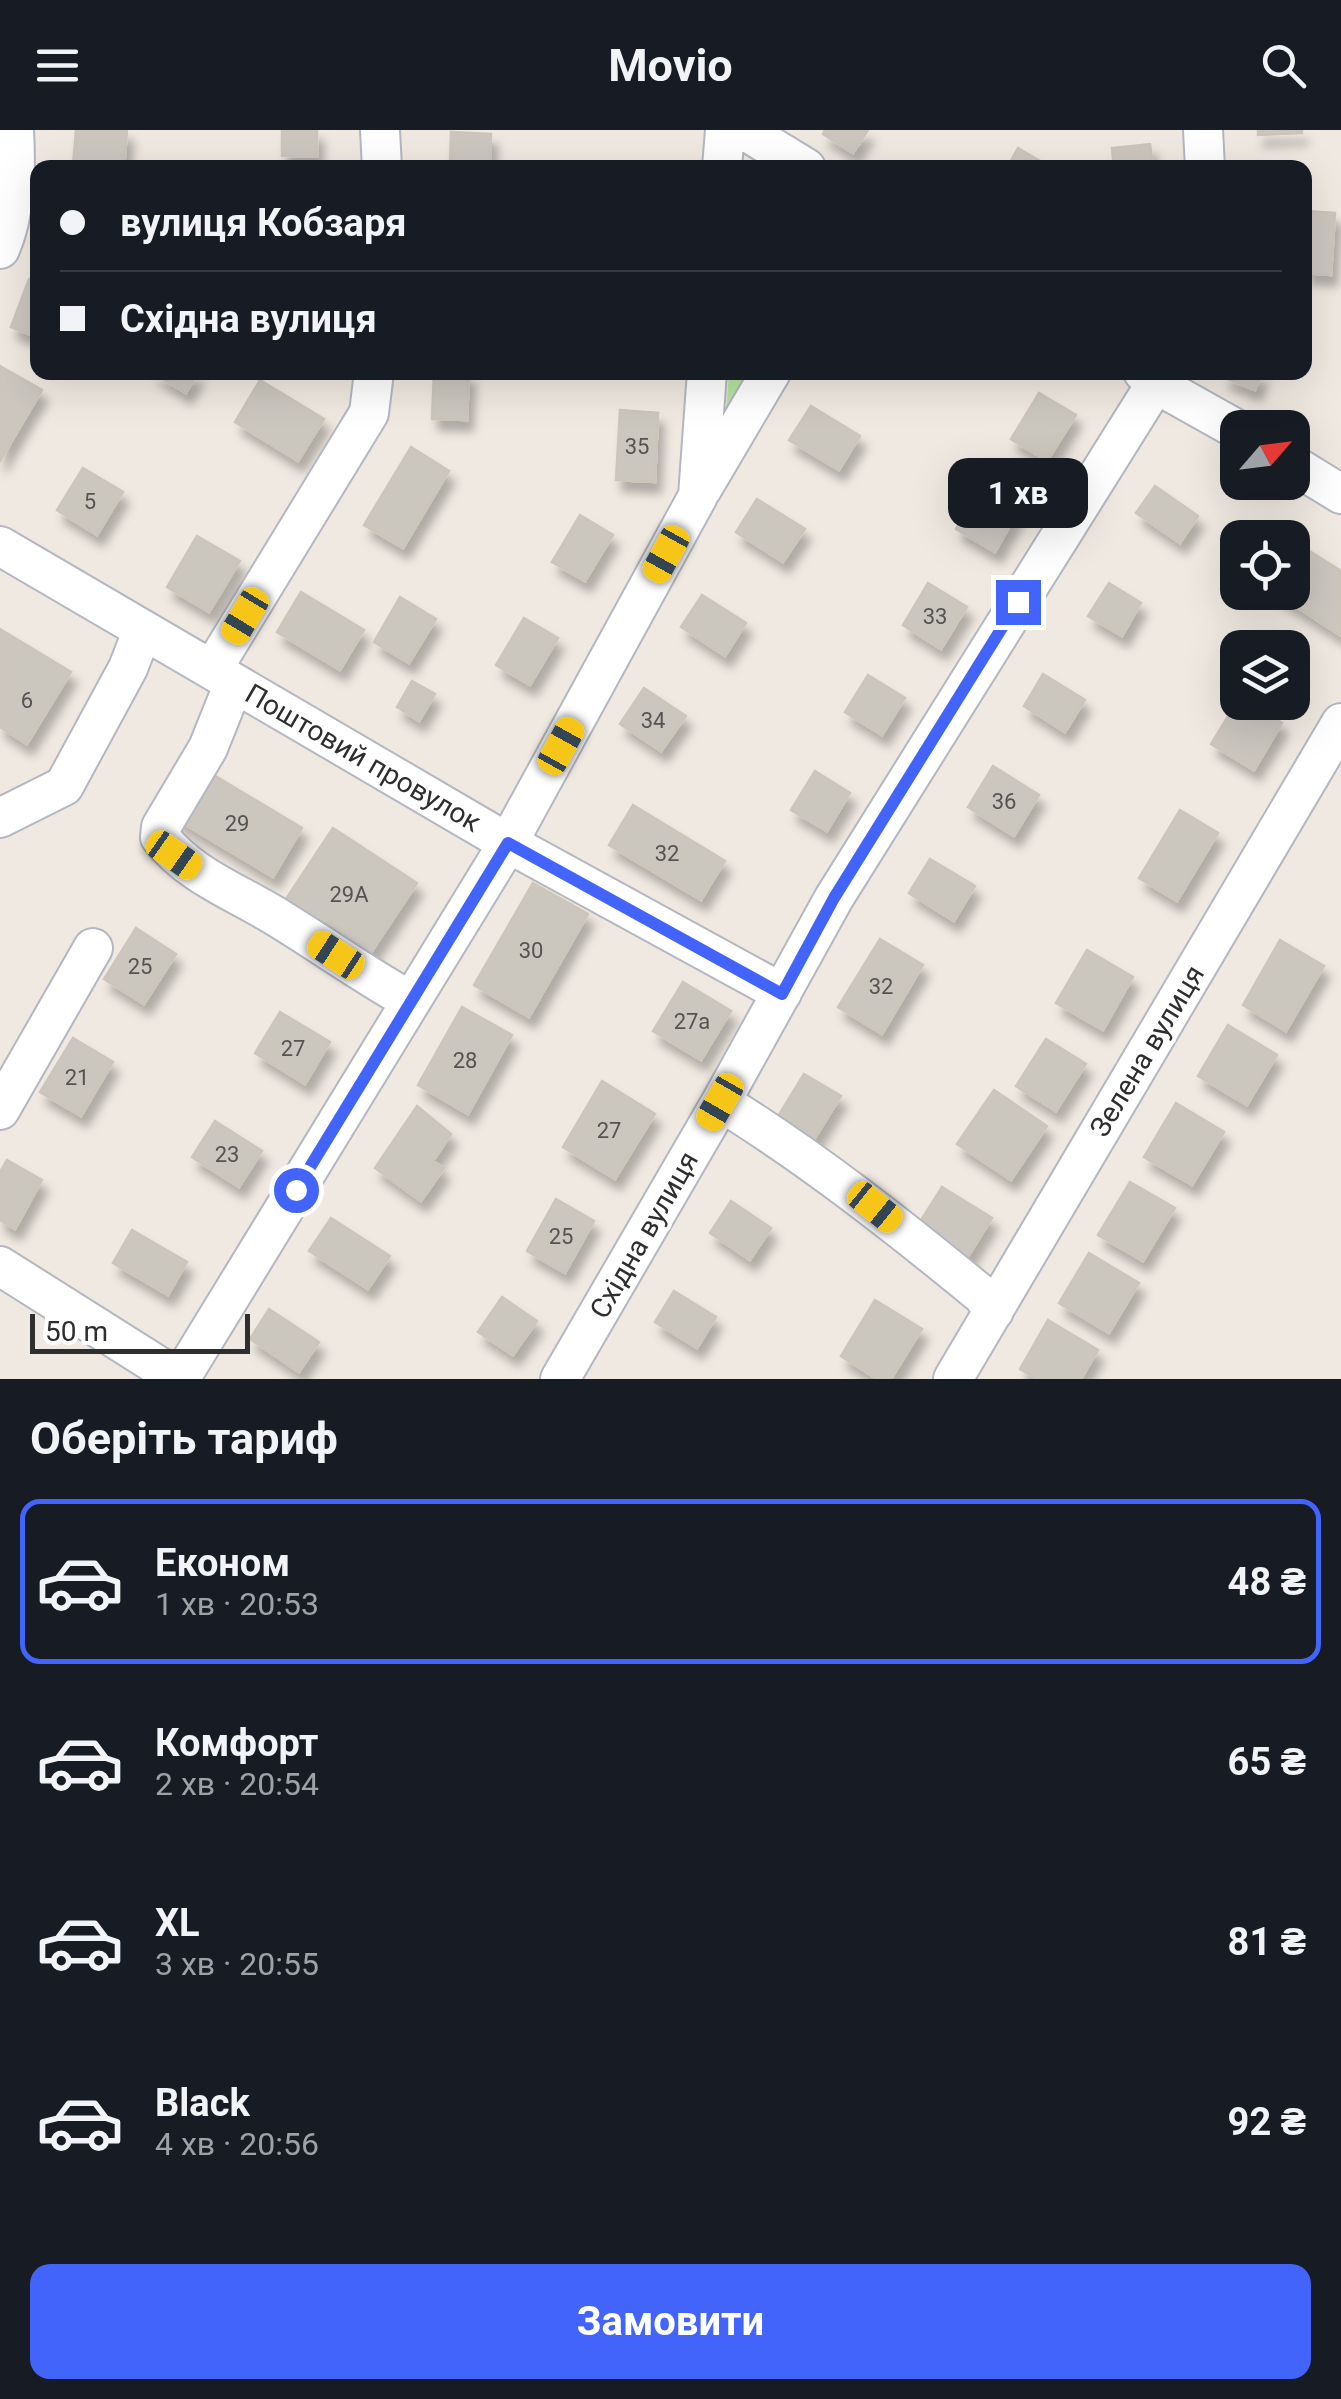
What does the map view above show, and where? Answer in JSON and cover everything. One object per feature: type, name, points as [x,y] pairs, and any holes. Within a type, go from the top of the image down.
[{"type":"street","points":[[14,130],[16,229]]},
{"type":"street","points":[[380,130],[382,160]]},
{"type":"street","points":[[723,160],[725,130]]},
{"type":"street","points":[[744,130],[793,160]]},
{"type":"street","points":[[1203,130],[1205,160]]},
{"type":"street","points":[[373,380],[369,413],[223,676],[223,717],[161,827],[160,837],[174,855],[217,884],[411,1002]]},
{"type":"street","points":[[698,496],[706,380]]},
{"type":"street","points":[[0,1266],[177,1379],[508,843],[698,496],[766,380]]},
{"type":"street","name":"Східна вулиця","points":[[560,1379],[834,898],[1141,404],[1152,380]]},
{"type":"street","points":[[1160,380],[1220,418]]},
{"type":"street","points":[[1310,475],[1341,494]]},
{"type":"street","name":"Поштовий провулок","points":[[0,546],[508,843],[782,994]]},
{"type":"street","points":[[0,818],[64,786],[128,668],[142,632]]},
{"type":"street","name":"Зелена вулиця","points":[[953,1379],[1341,722]]},
{"type":"street","points":[[0,1110],[93,948]]},
{"type":"street","points":[[720,1102],[750,1118],[875,1207],[982,1295],[994,1311]]},
{"type":"green space","points":[[728,380],[750,380],[725,425]]},
{"type":"building","points":[[76,130],[127,130],[125,160],[73,160]]},
{"type":"building","points":[[282,130],[317,130],[317,156],[282,156]]},
{"type":"building","points":[[825,130],[868,130],[853,153],[823,134]]},
{"type":"building","points":[[1258,130],[1302,130],[1302,133],[1258,135]]},
{"type":"building","points":[[451,132],[491,134],[490,160],[450,160]]},
{"type":"building","points":[[1150,144],[1152,160],[1113,160],[1112,148]]},
{"type":"building","points":[[1018,148],[1038,160],[1011,160]]},
{"type":"building","points":[[1312,211],[1335,213],[1331,275],[1312,274]]},
{"type":"building","points":[[29,279],[30,279],[30,335],[11,327]]},
{"type":"building","points":[[0,366],[42,390],[0,461]]},
{"type":"building","points":[[165,380],[193,380],[186,393]]},
{"type":"building","points":[[260,380],[324,419],[298,461],[235,422]]},
{"type":"building","points":[[434,380],[469,380],[467,420],[432,419]]},
{"type":"building","points":[[1230,380],[1259,380],[1255,390]]},
{"type":"building","points":[[1039,393],[1076,415],[1047,461],[1011,439]]},
{"type":"building","points":[[811,406],[860,436],[839,470],[789,440]]},
{"type":"building","points":[[620,410],[658,413],[655,482],[616,480]]},
{"type":"building","points":[[411,447],[449,471],[403,548],[364,525]]},
{"type":"building","points":[[83,468],[123,492],[97,535],[57,510]]},
{"type":"building","points":[[981,485],[1020,508],[995,552],[956,529]]},
{"type":"building","points":[[1155,486],[1198,516],[1180,543],[1136,513]]},
{"type":"building","points":[[757,499],[805,529],[783,562],[736,532]]},
{"type":"building","points":[[580,515],[613,535],[585,581],[552,562]]},
{"type":"building","points":[[197,536],[240,561],[209,612],[167,587]]},
{"type":"building","points":[[1310,551],[1341,571],[1341,636],[1301,610],[1310,610]]},
{"type":"building","points":[[928,583],[967,607],[941,649],[903,625]]},
{"type":"building","points":[[1109,583],[1141,603],[1122,636],[1088,616]]},
{"type":"building","points":[[301,592],[364,630],[340,670],[277,632]]},
{"type":"building","points":[[702,595],[746,623],[725,656],[681,627]]},
{"type":"building","points":[[400,597],[436,619],[409,663],[374,642]]},
{"type":"building","points":[[524,618],[558,638],[530,685],[496,665]]},
{"type":"building","points":[[0,629],[71,672],[27,744],[0,727]]},
{"type":"building","points":[[1043,674],[1085,700],[1065,732],[1024,706]]},
{"type":"building","points":[[868,675],[905,698],[882,735],[845,712]]},
{"type":"building","points":[[412,681],[435,694],[419,721],[397,707]]},
{"type":"building","points":[[644,688],[686,716],[661,751],[620,724]]},
{"type":"building","points":[[1226,720],[1282,723],[1254,770],[1211,744]]},
{"type":"building","points":[[993,766],[1039,795],[1014,836],[968,807]]},
{"type":"building","points":[[202,768],[302,828],[273,877],[173,817]]},
{"type":"building","points":[[815,771],[850,793],[827,831],[791,810]]},
{"type":"building","points":[[633,805],[725,861],[701,900],[609,845]]},
{"type":"building","points":[[1180,810],[1218,833],[1177,901],[1139,878]]},
{"type":"building","points":[[333,828],[417,883],[366,960],[282,905]]},
{"type":"building","points":[[930,859],[975,886],[954,921],[909,893]]},
{"type":"building","points":[[533,883],[588,914],[529,1017],[474,985]]},
{"type":"building","points":[[136,928],[176,954],[144,1004],[104,979]]},
{"type":"building","points":[[880,939],[923,965],[882,1034],[838,1007]]},
{"type":"building","points":[[1280,940],[1324,966],[1286,1031],[1243,1005]]},
{"type":"building","points":[[1087,950],[1133,977],[1103,1030],[1056,1003]]},
{"type":"building","points":[[683,982],[731,1011],[701,1060],[653,1031]]},
{"type":"building","points":[[462,1007],[512,1035],[468,1114],[418,1085]]},
{"type":"building","points":[[280,1012],[330,1042],[305,1084],[255,1053]]},
{"type":"building","points":[[1228,1025],[1277,1055],[1247,1105],[1198,1076]]},
{"type":"building","points":[[73,1038],[113,1062],[81,1116],[40,1092]]},
{"type":"building","points":[[1046,1039],[1086,1064],[1056,1111],[1016,1086]]},
{"type":"building","points":[[804,1074],[841,1096],[808,1149],[772,1126]]},
{"type":"building","points":[[602,1081],[655,1114],[615,1179],[563,1147]]},
{"type":"building","points":[[994,1090],[1047,1126],[1011,1180],[957,1144]]},
{"type":"building","points":[[1176,1103],[1224,1132],[1192,1185],[1144,1157]]},
{"type":"building","points":[[417,1106],[451,1134],[433,1161],[444,1168],[421,1201],[375,1168]]},
{"type":"building","points":[[215,1121],[262,1151],[239,1187],[192,1157]]},
{"type":"building","points":[[7,1160],[42,1180],[15,1229],[0,1220],[0,1172]]},
{"type":"building","points":[[1130,1182],[1175,1208],[1143,1261],[1098,1235]]},
{"type":"building","points":[[942,1187],[992,1218],[959,1271],[909,1239]]},
{"type":"building","points":[[556,1199],[594,1221],[565,1273],[527,1251]]},
{"type":"building","points":[[731,1201],[771,1228],[750,1260],[710,1233]]},
{"type":"building","points":[[331,1218],[390,1256],[368,1289],[309,1251]]},
{"type":"building","points":[[132,1230],[187,1262],[168,1295],[113,1263]]},
{"type":"building","points":[[1089,1253],[1139,1283],[1109,1333],[1059,1303]]},
{"type":"building","points":[[674,1291],[716,1317],[697,1348],[655,1322]]},
{"type":"building","points":[[502,1297],[537,1321],[513,1355],[478,1332]]},
{"type":"building","points":[[875,1300],[922,1329],[891,1379],[877,1379],[841,1356]]},
{"type":"building","points":[[269,1309],[319,1342],[299,1372],[250,1339]]},
{"type":"building","points":[[1048,1320],[1098,1350],[1081,1379],[1037,1379],[1020,1369]]},
{"type":"route","points":[[296,1190],[508,843],[782,994],[834,898],[1018,602]]}]
